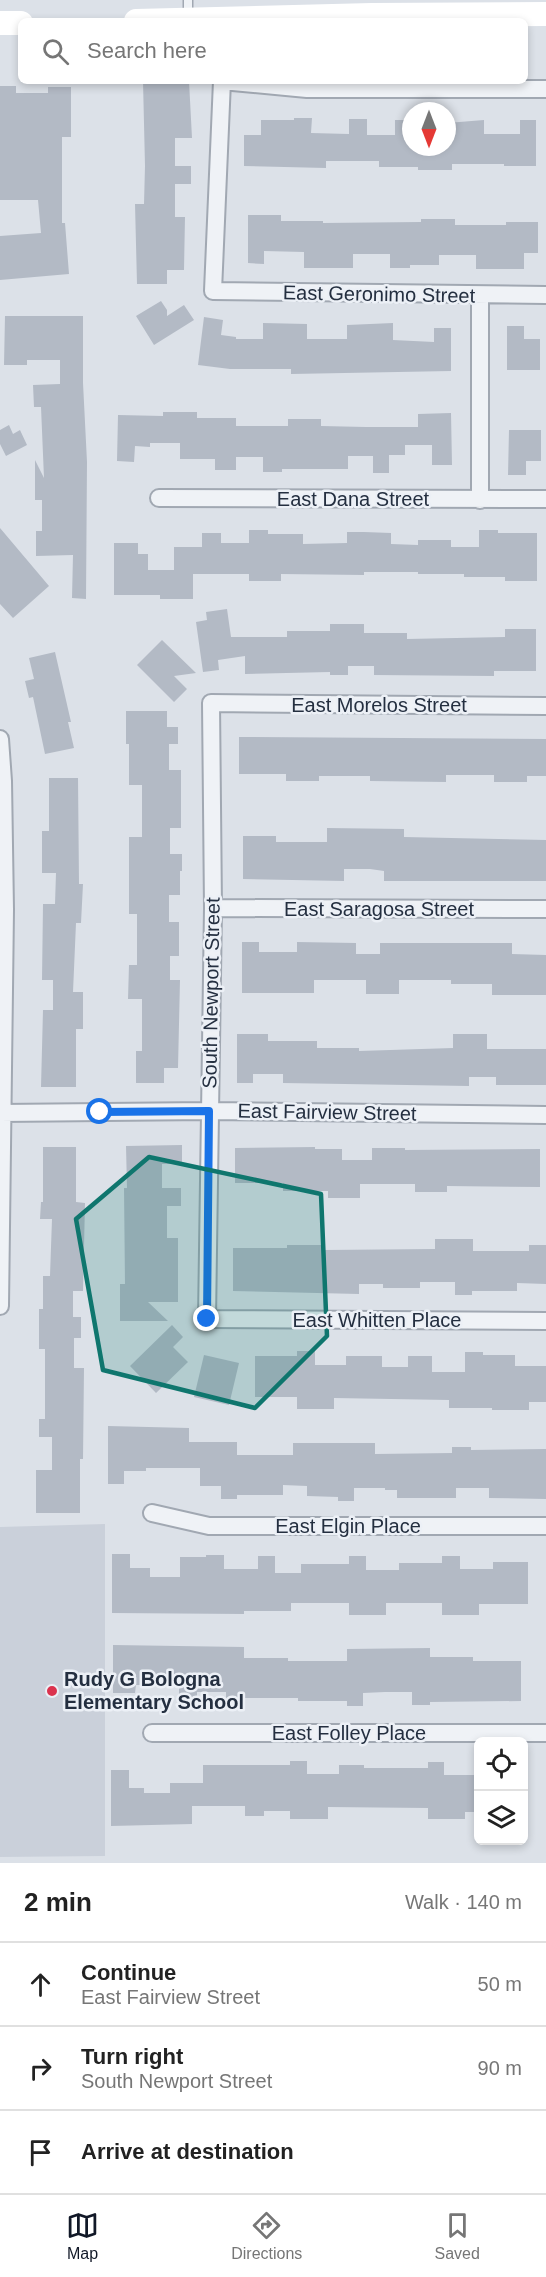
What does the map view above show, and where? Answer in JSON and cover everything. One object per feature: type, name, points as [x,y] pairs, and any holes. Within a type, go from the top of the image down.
[{"type":"main road","points":[[150,18],[188,10],[372,15],[471,8],[546,14]]},
{"type":"main road","points":[[0,23],[18,22]]},
{"type":"street","name":"East Geronimo Street","points":[[222,84],[213,291],[546,295]]},
{"type":"street","points":[[258,84],[307,88],[546,88]]},
{"type":"street","points":[[480,295],[480,500]]},
{"type":"street","name":"East Dana Street","points":[[159,498],[546,499]]},
{"type":"street","name":"East Morelos Street","points":[[211,703],[546,706]]},
{"type":"street","name":"South Newport Street","points":[[207,1319],[213,908],[211,703]]},
{"type":"street","points":[[0,739],[3,781],[0,1306]]},
{"type":"street","name":"East Saragosa Street","points":[[213,908],[546,909]]},
{"type":"street","name":"East Fairview Street","points":[[2,1113],[209,1111],[546,1115]]},
{"type":"street","name":"East Whitten Place","points":[[207,1319],[546,1321]]},
{"type":"street","name":"East Elgin Place","points":[[152,1513],[209,1526],[546,1526]]},
{"type":"street","name":"East Folley Place","points":[[152,1733],[546,1733]]},
{"type":"highlighted area","points":[[149,1157],[321,1194],[327,1336],[255,1408],[103,1370],[76,1219]]},
{"type":"shaded area","name":"Rudy G Bologna Elementary School","points":[[105,1524],[105,1856],[0,1857],[0,1527]]},
{"type":"building","points":[[143,84],[189,84],[192,138],[175,138],[175,166],[191,166],[191,184],[175,184],[175,217],[185,217],[184,270],[167,270],[167,284],[137,284],[135,204],[144,204]]},
{"type":"building","points":[[0,86],[16,86],[16,93],[48,93],[48,87],[71,87],[71,137],[62,137],[62,223],[65,223],[69,274],[0,280],[0,236],[41,233],[38,200],[0,200]]},
{"type":"building","points":[[294,118],[312,118],[311,133],[349,134],[349,119],[367,119],[367,135],[395,135],[395,120],[402,120],[402,156],[456,156],[456,122],[484,120],[484,134],[520,134],[520,120],[536,120],[536,166],[452,164],[452,170],[418,170],[418,167],[379,167],[379,161],[326,161],[326,168],[244,166],[244,135],[261,135],[261,120],[294,120]]},
{"type":"building","points":[[248,215],[281,215],[281,221],[323,221],[323,223],[421,222],[421,219],[455,219],[455,225],[506,225],[506,222],[538,222],[538,253],[524,253],[524,269],[476,269],[476,255],[439,255],[439,265],[390,268],[390,254],[353,254],[353,268],[304,268],[304,252],[264,251],[264,264],[248,263]]},
{"type":"building","points":[[161,301],[167,310],[167,316],[184,305],[194,320],[154,345],[136,316]]},
{"type":"building","points":[[5,316],[83,316],[83,383],[87,462],[86,599],[72,598],[73,555],[36,556],[36,531],[42,531],[42,500],[35,500],[35,460],[44,478],[41,407],[34,407],[33,385],[60,384],[60,360],[27,360],[27,365],[4,365]]},
{"type":"building","points":[[204,317],[223,320],[221,335],[236,337],[236,339],[263,339],[263,323],[307,324],[307,339],[347,339],[347,325],[393,323],[393,340],[434,342],[434,328],[451,328],[451,371],[291,374],[291,369],[230,369],[198,365]]},
{"type":"building","points":[[507,326],[524,326],[524,339],[540,339],[540,370],[507,370]]},
{"type":"building","points":[[163,412],[197,412],[197,418],[236,418],[236,426],[288,426],[288,419],[321,419],[321,426],[366,427],[418,427],[418,414],[451,413],[452,465],[432,465],[432,445],[405,445],[405,455],[389,455],[389,473],[373,473],[373,456],[348,456],[348,469],[282,469],[282,472],[263,472],[263,457],[236,457],[236,470],[215,470],[215,459],[180,459],[180,443],[150,443],[150,447],[135,446],[134,462],[117,461],[118,415],[163,416]]},
{"type":"building","points":[[9,425],[13,434],[20,430],[27,445],[6,456],[0,444],[0,430]]},
{"type":"building","points":[[509,430],[541,430],[541,461],[526,461],[526,475],[508,475]]},
{"type":"building","points":[[0,528],[49,586],[13,618],[0,604]]},
{"type":"building","points":[[249,530],[268,530],[268,534],[303,534],[303,544],[347,543],[347,532],[364,532],[391,533],[391,544],[418,545],[418,540],[451,540],[451,547],[479,547],[479,530],[498,530],[498,533],[537,533],[537,581],[505,581],[505,577],[464,577],[464,574],[418,574],[418,572],[364,572],[364,575],[281,574],[281,581],[249,581],[249,574],[193,574],[193,599],[160,599],[160,595],[114,595],[114,543],[138,543],[138,554],[148,554],[148,570],[174,570],[174,547],[202,547],[202,533],[221,533],[221,543],[249,543]]},
{"type":"building","points":[[227,609],[231,637],[287,637],[287,631],[330,631],[330,624],[364,624],[364,633],[407,633],[407,639],[505,637],[505,629],[536,629],[536,671],[494,671],[494,676],[374,675],[374,666],[348,666],[348,675],[330,675],[330,672],[245,674],[245,656],[218,660],[219,670],[203,672],[196,622],[207,620],[206,612]]},
{"type":"building","points":[[162,640],[196,673],[174,676],[187,689],[174,702],[137,665]]},
{"type":"building","points":[[55,652],[71,722],[68,722],[74,748],[45,754],[33,697],[29,698],[25,681],[34,679],[29,658]]},
{"type":"building","points":[[126,711],[167,711],[167,727],[178,727],[178,744],[169,744],[169,770],[181,770],[181,828],[170,828],[170,854],[182,854],[182,871],[180,871],[180,895],[169,895],[169,922],[179,922],[179,956],[170,956],[170,980],[180,980],[178,1068],[164,1068],[164,1083],[136,1083],[136,1051],[142,1051],[142,999],[128,999],[129,965],[137,965],[137,914],[129,914],[129,837],[142,837],[142,785],[129,785]]},
{"type":"building","points":[[239,737],[546,739],[546,776],[527,776],[527,782],[494,782],[494,775],[446,775],[446,782],[370,781],[370,776],[319,776],[319,781],[286,781],[286,774],[239,774]]},
{"type":"building","points":[[49,778],[78,778],[79,884],[83,884],[81,923],[76,923],[73,992],[83,992],[83,1029],[76,1029],[76,1087],[41,1087],[43,1010],[53,1010],[53,980],[42,980],[43,904],[55,904],[56,873],[42,873],[42,831],[49,831]]},
{"type":"building","points":[[327,828],[404,829],[404,837],[546,840],[546,881],[384,881],[384,871],[370,869],[344,869],[344,881],[243,879],[243,836],[276,836],[276,842],[327,842]]},
{"type":"building","points":[[242,942],[259,942],[259,952],[297,952],[297,942],[356,943],[356,954],[380,954],[380,943],[512,943],[512,954],[546,955],[546,995],[492,995],[492,984],[451,984],[451,980],[399,980],[399,994],[366,994],[366,980],[314,980],[314,993],[242,993]]},
{"type":"building","points":[[237,1034],[268,1034],[268,1041],[317,1041],[317,1048],[359,1048],[359,1051],[453,1048],[453,1034],[487,1034],[487,1049],[546,1049],[546,1085],[496,1085],[496,1077],[469,1077],[469,1086],[283,1083],[283,1074],[253,1074],[253,1083],[237,1083]]},
{"type":"building","points":[[182,1145],[182,1164],[162,1164],[162,1188],[181,1188],[181,1206],[167,1206],[167,1238],[178,1238],[178,1302],[148,1302],[168,1321],[120,1321],[120,1284],[125,1284],[126,1146]]},
{"type":"building","points":[[43,1147],[76,1147],[76,1202],[85,1203],[83,1291],[73,1291],[73,1317],[81,1317],[81,1338],[74,1338],[74,1368],[84,1368],[80,1513],[36,1513],[36,1470],[52,1470],[52,1437],[39,1437],[39,1419],[45,1419],[45,1349],[39,1349],[39,1309],[43,1309],[43,1276],[50,1276],[52,1219],[40,1219],[41,1202],[43,1202]]},
{"type":"building","points":[[315,1147],[315,1149],[342,1149],[342,1160],[372,1160],[372,1148],[405,1148],[405,1150],[540,1149],[540,1187],[447,1186],[447,1192],[415,1192],[415,1184],[360,1184],[360,1198],[328,1198],[328,1191],[283,1191],[283,1183],[235,1183],[235,1148]]},
{"type":"building","points":[[435,1239],[473,1239],[473,1251],[529,1251],[529,1245],[546,1245],[546,1284],[517,1283],[517,1291],[472,1291],[472,1295],[455,1295],[455,1282],[420,1282],[420,1288],[383,1288],[383,1284],[359,1284],[359,1294],[233,1291],[233,1248],[325,1245],[325,1250],[435,1249]]},
{"type":"building","points":[[172,1325],[183,1337],[173,1347],[188,1362],[156,1393],[130,1366]]},
{"type":"building","points":[[297,1351],[315,1351],[315,1365],[346,1365],[346,1356],[382,1356],[382,1367],[408,1367],[408,1356],[432,1356],[432,1372],[465,1372],[465,1352],[483,1352],[483,1355],[515,1355],[515,1366],[546,1366],[546,1402],[529,1402],[529,1410],[492,1410],[492,1408],[449,1408],[449,1400],[334,1398],[334,1409],[297,1409],[297,1397],[255,1397],[255,1356],[297,1356]]},
{"type":"building","points":[[204,1355],[239,1363],[229,1405],[194,1397]]},
{"type":"building","points":[[108,1426],[189,1428],[189,1442],[237,1442],[237,1455],[293,1455],[293,1443],[375,1443],[375,1454],[452,1453],[452,1447],[471,1447],[471,1450],[546,1449],[546,1499],[489,1498],[489,1488],[456,1488],[456,1498],[397,1498],[397,1490],[354,1488],[354,1501],[338,1501],[338,1497],[307,1496],[307,1486],[283,1485],[283,1495],[237,1495],[237,1499],[221,1499],[221,1486],[200,1486],[200,1468],[146,1468],[146,1471],[124,1471],[124,1484],[108,1484]]},
{"type":"building","points":[[112,1554],[130,1554],[130,1568],[150,1568],[150,1577],[180,1577],[180,1557],[206,1557],[206,1555],[224,1555],[224,1569],[258,1569],[258,1556],[275,1556],[275,1573],[301,1573],[301,1564],[349,1564],[349,1556],[366,1556],[366,1570],[399,1570],[399,1563],[442,1563],[442,1556],[460,1556],[460,1569],[493,1569],[493,1562],[528,1562],[528,1604],[479,1604],[479,1615],[442,1615],[442,1603],[386,1603],[386,1615],[349,1615],[349,1603],[291,1603],[291,1611],[244,1611],[244,1614],[112,1613]]},
{"type":"building","points":[[113,1645],[244,1647],[244,1658],[288,1658],[288,1661],[347,1661],[347,1649],[430,1648],[430,1657],[473,1657],[473,1661],[521,1661],[521,1701],[430,1702],[430,1705],[412,1705],[412,1692],[385,1692],[363,1693],[363,1706],[347,1706],[347,1701],[298,1701],[298,1698],[244,1698],[244,1705],[226,1705],[226,1692],[197,1692],[197,1699],[179,1699],[179,1683],[136,1685],[135,1693],[113,1693]]},
{"type":"building","points":[[290,1761],[307,1761],[307,1774],[339,1774],[339,1765],[364,1765],[364,1768],[428,1768],[428,1762],[444,1762],[444,1775],[474,1775],[474,1812],[465,1812],[465,1819],[428,1819],[428,1808],[328,1807],[328,1819],[290,1819],[290,1811],[264,1811],[264,1816],[245,1816],[245,1806],[192,1806],[192,1824],[111,1826],[111,1770],[129,1770],[129,1788],[144,1788],[144,1793],[170,1793],[170,1783],[203,1783],[203,1765],[290,1765]]},
{"type":"place","name":"Rudy G Bologna Elementary School","points":[[52,1691]]},
{"type":"route","points":[[100,1112],[209,1111],[207,1319]]}]
